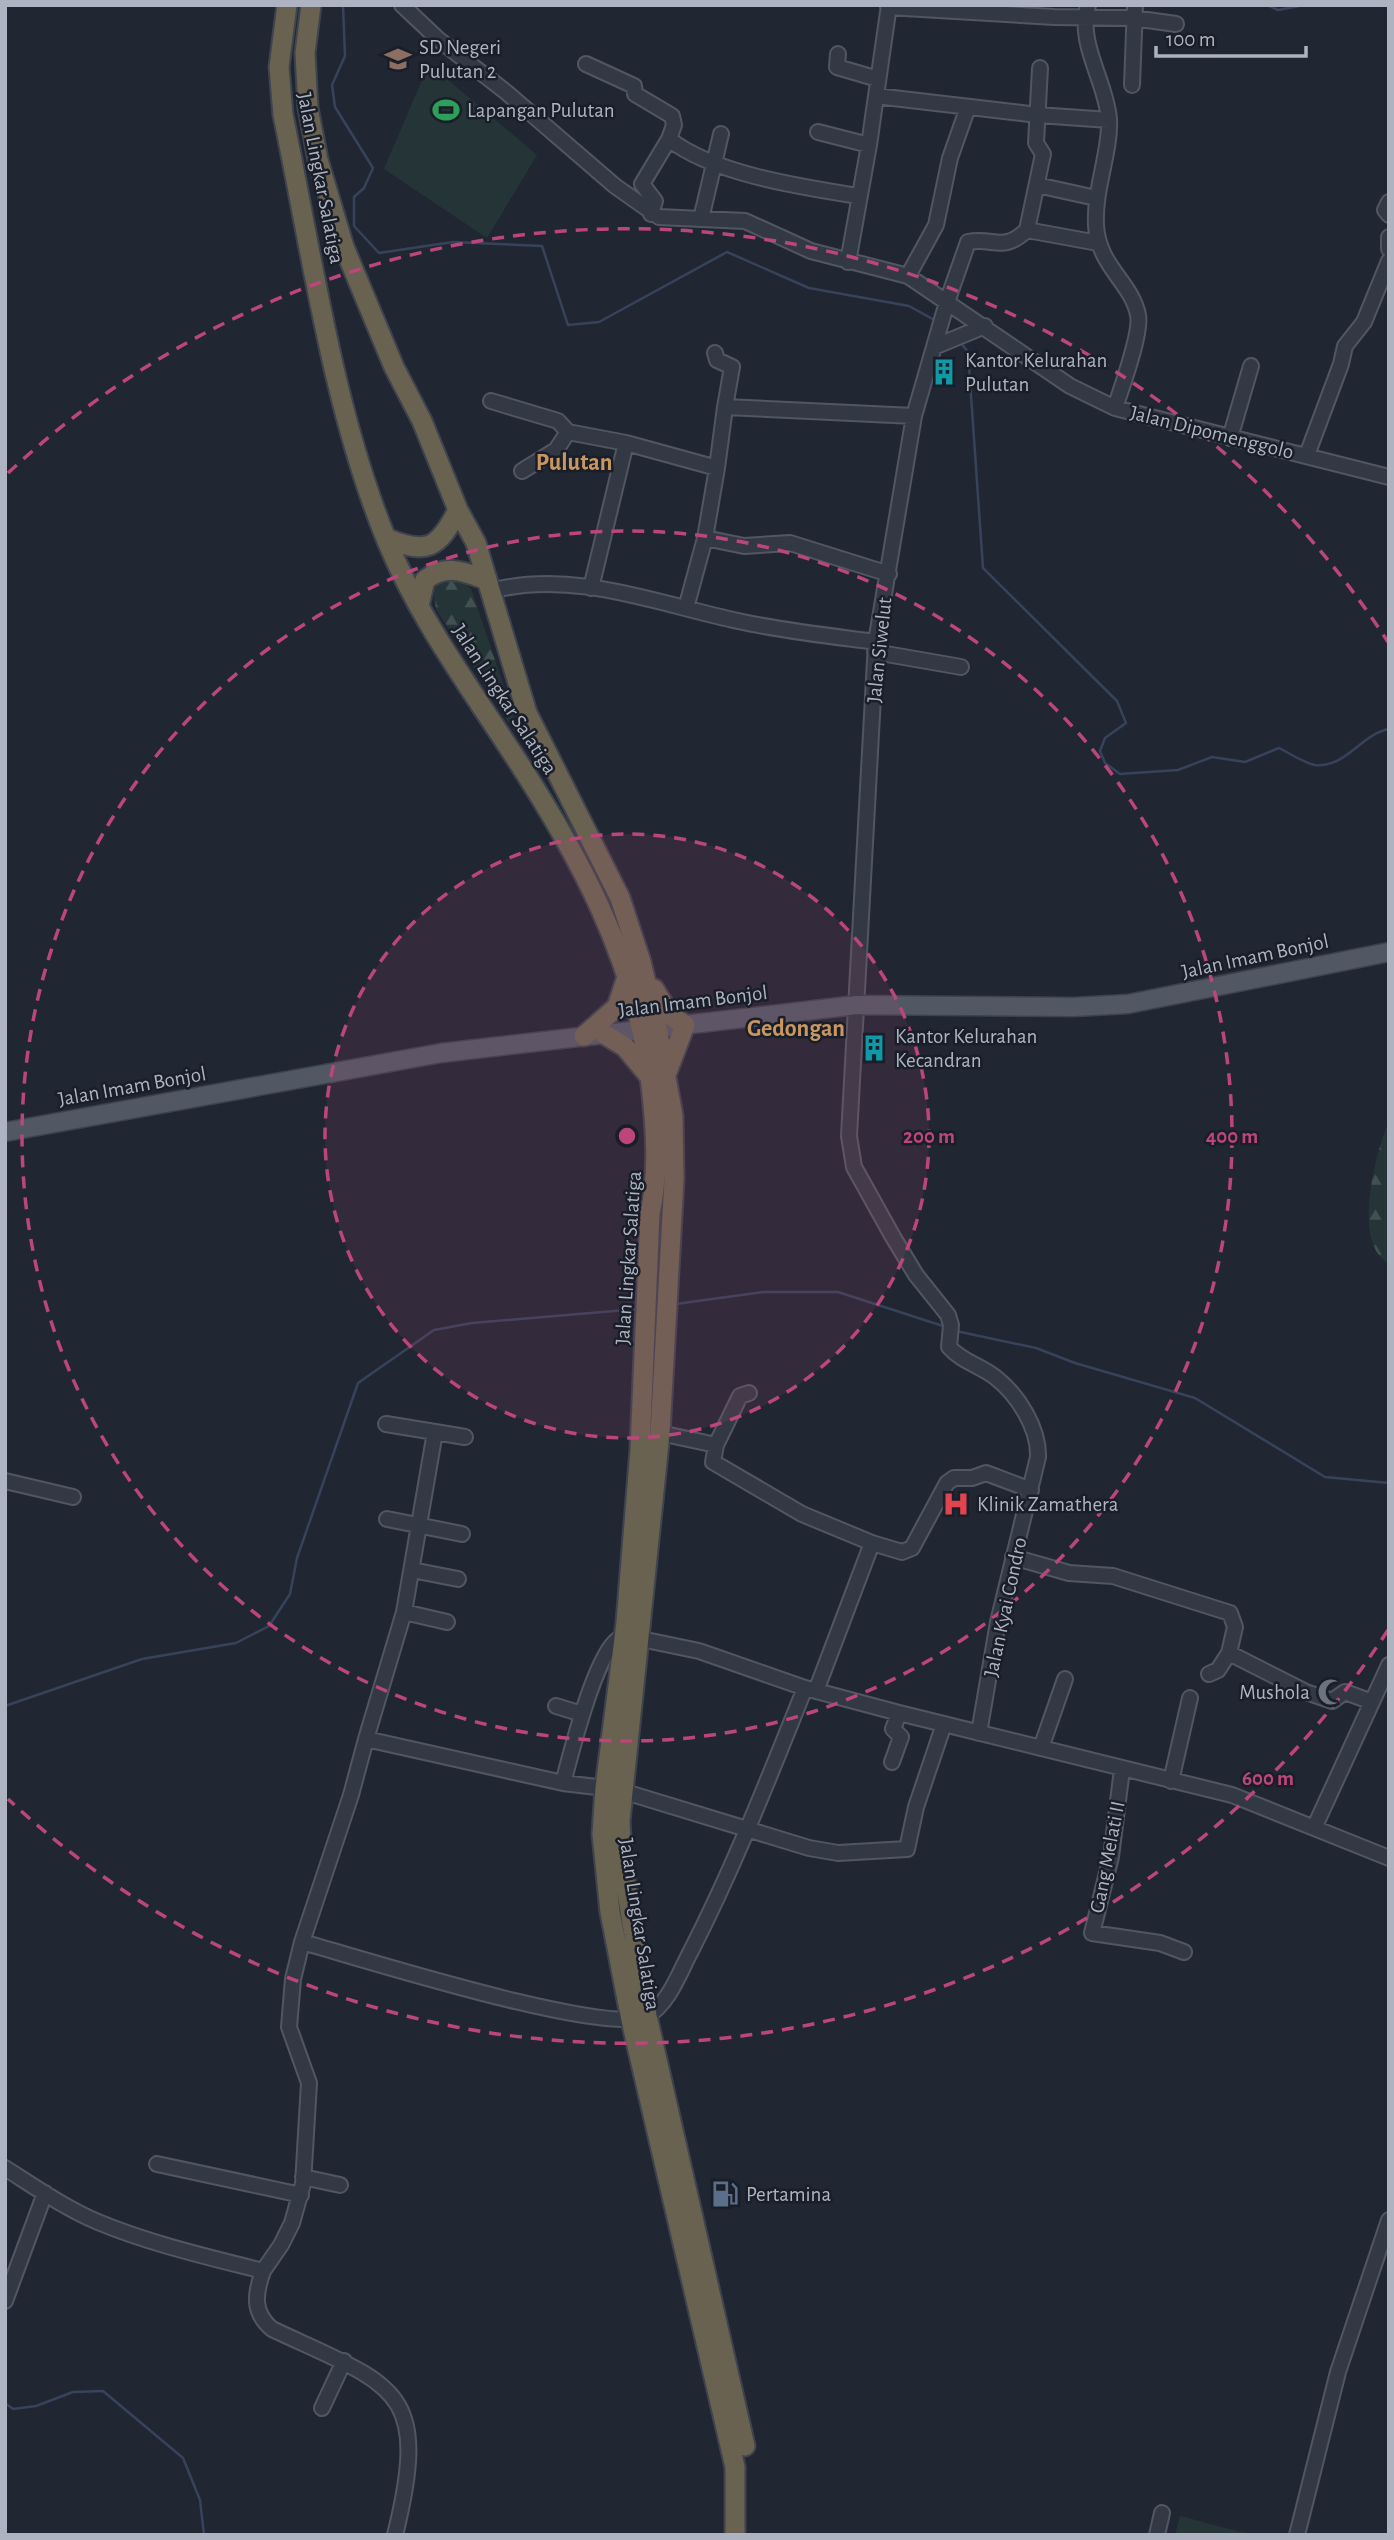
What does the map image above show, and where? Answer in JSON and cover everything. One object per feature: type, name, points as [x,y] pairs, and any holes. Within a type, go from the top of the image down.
[{"type":"highway","name":"Jalan Lingkar Salatiga","points":[[287,5],[279,67],[283,115],[348,427],[386,538],[419,606],[565,835],[602,908],[627,977],[650,1029]]},
{"type":"highway","name":"Jalan Lingkar Salatiga","points":[[311,5],[307,29],[306,83],[318,160],[344,247],[458,510],[476,543],[527,713],[620,898],[641,962],[657,1078],[657,1182],[650,1214],[633,1638]]},
{"type":"highway","points":[[386,538],[418,548],[428,547],[448,530],[458,510]]},
{"type":"highway","points":[[419,606],[425,580],[444,569],[457,569],[489,586]]},
{"type":"highway","points":[[627,977],[617,1007],[594,1035],[625,1047],[657,1078],[685,1025],[661,1004],[641,962]]},
{"type":"highway","name":"Jalan Lingkar Salatiga","points":[[657,1078],[673,1116],[666,1351],[660,1433],[613,1790],[639,2018],[736,2466],[735,2535]]},
{"type":"highway","name":"Jalan Lingkar Salatiga","points":[[639,2018],[739,2416],[750,2495],[747,2535]]},
{"type":"main road","name":"Jalan Imam Bonjol","points":[[5,1132],[441,1053],[857,1004],[1074,1007],[1128,1004],[1389,952]]},
{"type":"street","points":[[402,5],[438,40],[506,92],[651,214],[655,201],[642,184],[669,139],[674,125],[672,116],[635,94],[634,86],[586,64]]},
{"type":"street","points":[[848,262],[877,96],[888,6],[1134,11],[1176,24]]},
{"type":"street","points":[[1132,85],[1134,11]]},
{"type":"street","points":[[1086,12],[1093,64],[1109,120],[1096,198],[1098,243],[1138,315],[1136,334],[1115,408]]},
{"type":"street","points":[[838,54],[837,67],[878,79]]},
{"type":"street","points":[[1040,68],[1035,143],[1042,155],[1027,230],[1098,243]]},
{"type":"street","points":[[877,96],[1038,115],[1109,120]]},
{"type":"street","points":[[908,276],[936,225],[950,158],[968,107]]},
{"type":"street","points":[[818,132],[869,145]]},
{"type":"street","points":[[701,219],[721,134]]},
{"type":"street","points":[[669,139],[687,154],[778,181],[858,196]]},
{"type":"street","points":[[1037,185],[1096,198]]},
{"type":"street","points":[[1389,202],[1385,212],[1389,215]]},
{"type":"street","name":"Jalan Dipomenggolo","points":[[651,214],[669,220],[745,220],[811,251],[908,276],[943,315],[985,326],[1070,386],[1115,408],[1389,477]]},
{"type":"street","name":"Jalan Siwelut","points":[[857,1004],[876,647],[889,574],[894,524],[914,416],[943,315],[968,242],[1006,244],[1016,241],[1027,230]]},
{"type":"street","points":[[1389,237],[1389,249]]},
{"type":"street","points":[[1307,455],[1341,364],[1345,346],[1364,322],[1388,266]]},
{"type":"street","points":[[934,347],[985,326]]},
{"type":"street","points":[[686,608],[705,538],[733,370],[730,365],[717,360],[715,353]]},
{"type":"street","points":[[1230,438],[1251,366]]},
{"type":"street","points":[[491,401],[558,421],[568,432],[626,443],[717,468]]},
{"type":"street","points":[[725,407],[914,416]]},
{"type":"street","points":[[522,471],[556,450],[568,432]]},
{"type":"street","points":[[591,588],[626,443]]},
{"type":"street","points":[[705,538],[744,546],[790,543],[889,574]]},
{"type":"street","points":[[489,586],[556,583],[591,588],[961,667]]},
{"type":"street","name":"Jalan Kyai Condro","points":[[857,1004],[850,1155],[916,1275],[948,1315],[951,1350],[995,1376],[1018,1402],[1035,1432],[1038,1457],[1013,1557],[979,1733]]},
{"type":"street","points":[[749,1393],[740,1396],[716,1445],[712,1458],[715,1464],[746,1479],[802,1514],[873,1543],[902,1552],[912,1548],[947,1483],[954,1478],[992,1474],[1031,1490]]},
{"type":"street","points":[[386,1424],[465,1437]]},
{"type":"street","points":[[395,2535],[407,2480],[409,2451],[400,2406],[391,2391],[378,2380],[344,2361],[272,2329],[262,2321],[256,2297],[263,2271],[281,2245],[301,2195],[309,2083],[289,2027],[293,1979],[302,1942],[351,1795],[404,1612],[421,1527],[435,1432]]},
{"type":"street","points":[[660,1433],[716,1445]]},
{"type":"street","points":[[5,1481],[73,1497]]},
{"type":"street","points":[[387,1519],[462,1534]]},
{"type":"street","points":[[302,1942],[519,2001],[586,2016],[639,2018],[669,1993],[730,1875],[873,1543]]},
{"type":"street","points":[[1013,1557],[1069,1573],[1113,1576],[1230,1614],[1235,1627],[1229,1653],[1218,1670],[1209,1674]]},
{"type":"street","points":[[412,1570],[458,1579]]},
{"type":"street","points":[[404,1612],[447,1622]]},
{"type":"street","points":[[564,1783],[582,1714],[612,1643],[633,1638],[699,1651],[810,1690],[1233,1795],[1389,1858]]},
{"type":"street","points":[[1229,1653],[1306,1692],[1332,1701],[1345,1692],[1372,1702]]},
{"type":"street","points":[[1315,1826],[1389,1665]]},
{"type":"street","points":[[1041,1748],[1065,1679]]},
{"type":"street","points":[[1171,1781],[1190,1698]]},
{"type":"street","points":[[556,1706],[582,1714]]},
{"type":"street","points":[[892,1762],[901,1737],[893,1729],[899,1713]]},
{"type":"street","points":[[366,1739],[564,1783],[613,1790],[747,1831],[838,1853],[907,1849],[916,1808],[944,1724]]},
{"type":"street","name":"Gang Melati II","points":[[1122,1769],[1111,1857],[1092,1933],[1160,1943],[1184,1952]]},
{"type":"street","points":[[157,2164],[301,2195]]},
{"type":"street","points":[[5,2168],[76,2211],[122,2231],[263,2271]]},
{"type":"street","points":[[303,2176],[340,2185]]},
{"type":"street","points":[[5,2301],[45,2193]]},
{"type":"street","points":[[1297,2535],[1338,2372],[1389,2220]]},
{"type":"street","points":[[322,2407],[344,2361]]},
{"type":"street","points":[[1157,2535],[1162,2513]]},
{"type":"green space","name":"Lapangan Pulutan","points":[[429,64],[537,155],[487,238],[384,169]]},
{"type":"green space","points":[[447,579],[460,580],[471,589],[519,731],[516,732],[511,726],[436,609],[433,590],[437,583]]},
{"type":"green space","points":[[1389,1121],[1389,1263],[1378,1253],[1371,1238],[1369,1218],[1373,1174]]},
{"type":"green space","points":[[1180,2516],[1252,2535],[1175,2535]]},
{"type":"waterway","points":[[343,5],[345,56],[332,85],[335,107],[373,168],[364,188],[354,197],[354,226],[379,253],[453,242],[542,246],[568,325],[599,322],[727,252],[809,288],[909,306],[938,322]]},
{"type":"waterway","points":[[1267,5],[1278,10],[1304,5]]},
{"type":"waterway","points":[[960,342],[968,352],[983,568],[1117,701],[1126,723],[1105,738],[1100,751],[1105,763],[1120,774],[1178,770],[1212,757],[1245,762],[1279,748],[1311,764],[1326,765],[1345,756],[1370,737],[1389,729]]},
{"type":"waterway","points":[[676,1304],[763,1292],[838,1292],[946,1327]]},
{"type":"waterway","points":[[5,1706],[142,1659],[236,1643],[269,1626],[290,1594],[297,1558],[358,1383],[434,1330],[472,1323],[638,1309]]},
{"type":"waterway","points":[[956,1331],[1036,1348],[1075,1363],[1195,1398],[1325,1477],[1389,1483]]},
{"type":"waterway","points":[[5,2403],[13,2409],[36,2406],[73,2392],[103,2391],[183,2458],[200,2500],[204,2535]]},
{"type":"place","name":"SD Negeri Pulutan 2","points":[[398,59]]},
{"type":"place","name":"Lapangan Pulutan","points":[[446,110]]},
{"type":"place","name":"Kantor Kelurahan Pulutan","points":[[944,372]]},
{"type":"place","name":"Kantor Kelurahan Kecandran","points":[[874,1048]]},
{"type":"place","name":"Klinik Zamathera","points":[[956,1504]]},
{"type":"place","name":"Mushola","points":[[1331,1692]]},
{"type":"place","name":"Pertamina","points":[[725,2194]]},
{"type":"district","name":"Pulutan","points":[[574,462]]},
{"type":"district","name":"Gedongan","points":[[796,1028]]}]
